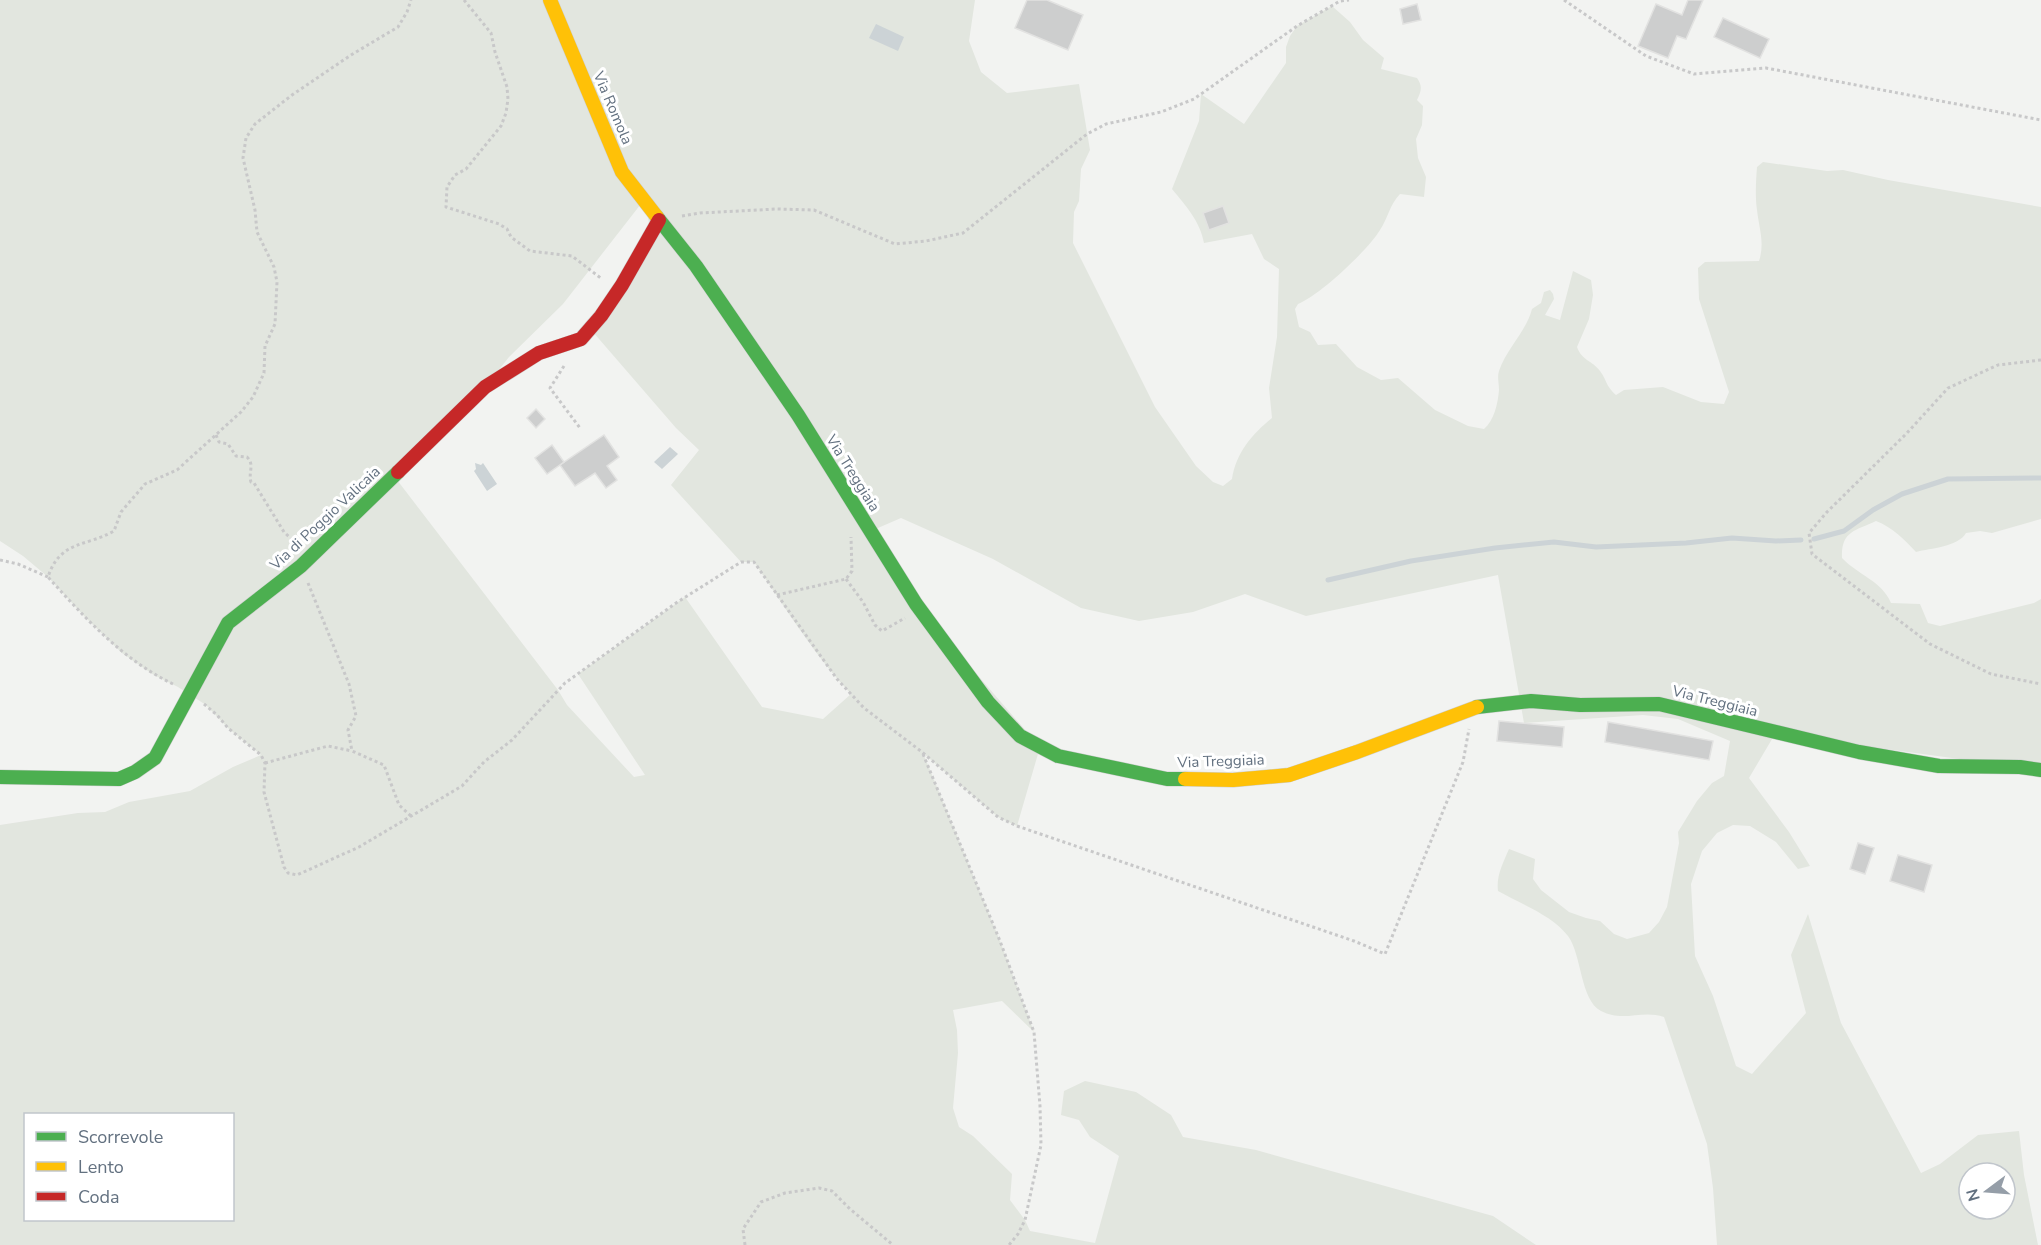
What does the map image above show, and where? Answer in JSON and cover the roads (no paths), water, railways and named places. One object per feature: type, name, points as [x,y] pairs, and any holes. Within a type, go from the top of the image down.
[{"type":"street","name":"Via Romola","points":[[550,0],[622,172],[659,220]]},
{"type":"street","name":"Via di Poggio Valicaia","points":[[0,777],[118,779],[135,772],[155,758],[228,623],[301,566],[485,387],[539,352],[581,339],[601,316],[659,220]]},
{"type":"street","name":"Via Treggiaia","points":[[659,220],[696,266],[798,415],[919,608],[988,702],[1020,736],[1058,756],[1167,779],[1233,780],[1289,775],[1357,752],[1473,707],[1531,702],[1580,705],[1659,704],[1859,752],[1939,766],[2041,770]]},
{"type":"waterway","points":[[1814,539],[1844,531],[1873,510],[1902,494],[1948,479],[2041,478]]},
{"type":"waterway","points":[[1328,580],[1411,561],[1495,548],[1554,542],[1596,547],[1686,543],[1732,538],[1801,540]]}]
